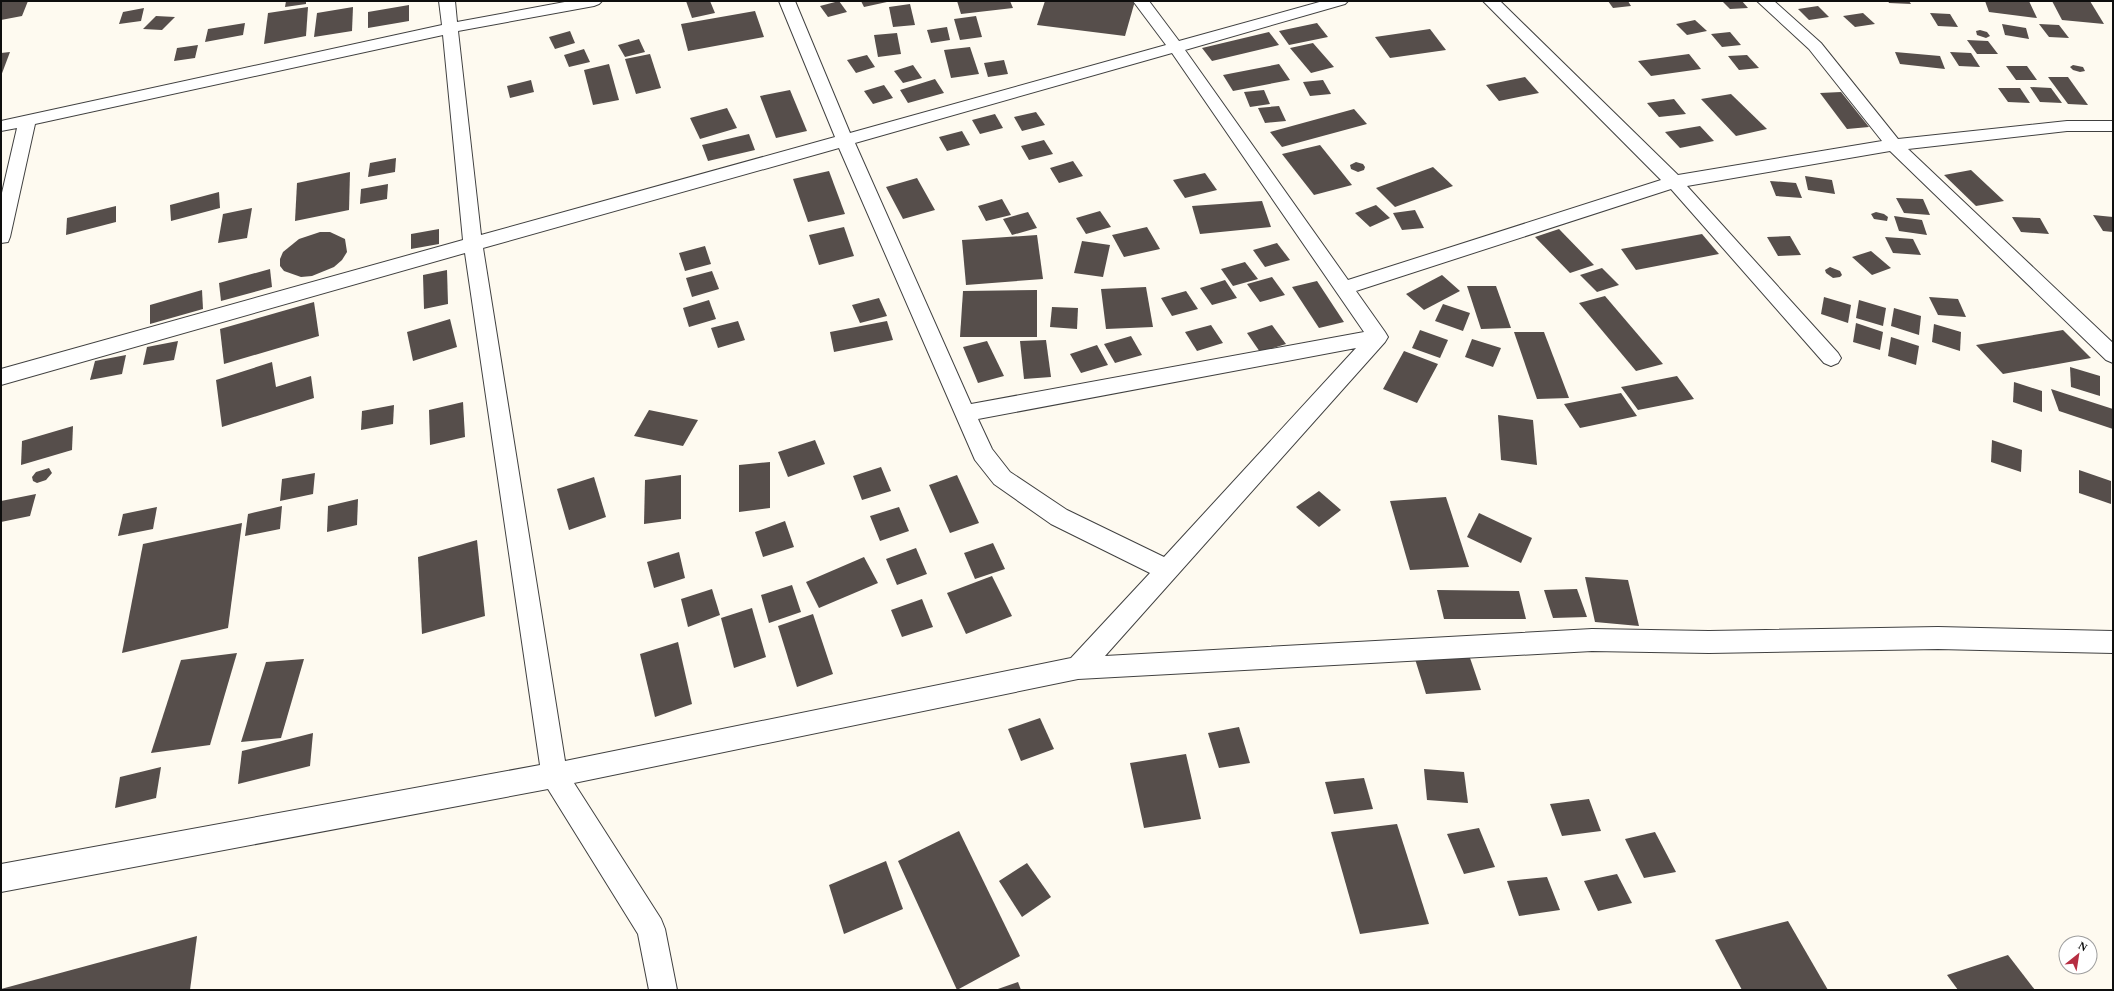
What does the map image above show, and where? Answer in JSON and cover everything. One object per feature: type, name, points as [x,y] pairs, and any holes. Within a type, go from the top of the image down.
[{"type":"street","points":[[447,1],[473,245],[554,775],[651,929],[663,990]]},
{"type":"street","points":[[1,126],[451,28],[594,1]]},
{"type":"street","points":[[787,1],[845,141],[983,454],[1002,478],[1059,517],[1167,570]]},
{"type":"street","points":[[1141,1],[1176,48],[1378,337]]},
{"type":"street","points":[[1,377],[1340,1]]},
{"type":"street","points":[[1491,1],[1674,182],[1831,358]]},
{"type":"street","points":[[1766,1],[1815,46],[1894,145],[2113,355]]},
{"type":"street","points":[[1,237],[27,120]]},
{"type":"street","points":[[1344,288],[1674,182],[1894,145],[2067,126],[2113,126]]},
{"type":"street","points":[[964,413],[1378,337]]},
{"type":"street","points":[[1078,668],[1378,337]]},
{"type":"street","points":[[1,878],[554,775],[1078,668],[1592,640],[1709,642],[1938,638],[2113,642]]},
{"type":"building","points":[[1,1],[28,1],[22,16],[1,20]]},
{"type":"building","points":[[286,1],[306,1],[306,4],[285,7]]},
{"type":"building","points":[[686,1],[710,1],[715,13],[692,18]]},
{"type":"building","points":[[839,1],[847,12],[828,17],[820,6]]},
{"type":"building","points":[[861,1],[887,1],[887,2],[864,7]]},
{"type":"building","points":[[957,1],[1010,1],[1013,8],[961,14]]},
{"type":"building","points":[[1045,1],[1135,1],[1125,36],[1037,25]]},
{"type":"building","points":[[1608,1],[1628,1],[1631,6],[1613,8]]},
{"type":"building","points":[[1722,1],[1742,1],[1748,8],[1730,9]]},
{"type":"building","points":[[1888,1],[1909,1],[1911,4],[1889,3]]},
{"type":"building","points":[[1985,1],[2029,1],[2037,18],[1989,12]]},
{"type":"building","points":[[2052,1],[2090,1],[2104,24],[2062,20]]},
{"type":"building","points":[[910,4],[915,25],[893,27],[889,7]]},
{"type":"building","points":[[409,5],[409,21],[368,28],[368,12]]},
{"type":"building","points":[[1818,6],[1829,17],[1809,20],[1798,9]]},
{"type":"building","points":[[308,7],[306,36],[264,44],[268,13]]},
{"type":"building","points":[[353,7],[352,31],[314,37],[317,13]]},
{"type":"building","points":[[144,8],[141,21],[119,24],[123,12]]},
{"type":"building","points":[[755,11],[764,37],[688,51],[681,24]]},
{"type":"building","points":[[1863,13],[1875,24],[1855,27],[1843,16]]},
{"type":"building","points":[[1930,13],[1950,14],[1958,27],[1938,26]]},
{"type":"building","points":[[156,16],[175,17],[162,30],[143,29]]},
{"type":"building","points":[[976,16],[982,37],[960,40],[954,19]]},
{"type":"building","points":[[1695,20],[1707,31],[1687,35],[1676,24]]},
{"type":"building","points":[[245,23],[243,35],[205,42],[208,29]]},
{"type":"building","points":[[1317,23],[1328,37],[1289,45],[1279,31]]},
{"type":"building","points":[[2002,24],[2026,28],[2029,39],[2005,35]]},
{"type":"building","points":[[2039,24],[2059,25],[2069,38],[2049,37]]},
{"type":"building","points":[[947,27],[950,40],[931,43],[927,30]]},
{"type":"building","points":[[1430,29],[1446,50],[1390,58],[1375,37]]},
{"type":"building","points":[[1980,30],[1987,32],[1990,36],[1986,38],[1977,35],[1976,31]]},
{"type":"building","points":[[570,31],[575,43],[555,49],[549,37]]},
{"type":"building","points":[[1269,32],[1279,45],[1212,61],[1202,48]]},
{"type":"building","points":[[1730,32],[1741,45],[1722,47],[1711,34]]},
{"type":"building","points":[[897,33],[901,54],[878,57],[874,35]]},
{"type":"building","points":[[639,39],[645,52],[625,57],[618,45]]},
{"type":"building","points":[[1967,40],[1988,41],[1998,54],[1977,54]]},
{"type":"building","points":[[1313,43],[1334,67],[1311,73],[1290,48]]},
{"type":"building","points":[[198,45],[195,58],[174,61],[177,48]]},
{"type":"building","points":[[970,47],[979,74],[951,78],[944,50]]},
{"type":"building","points":[[584,49],[590,62],[569,67],[564,55]]},
{"type":"building","points":[[10,52],[1,76],[1,53]]},
{"type":"building","points":[[1895,52],[1940,56],[1945,69],[1900,64]]},
{"type":"building","points":[[1950,52],[1971,53],[1980,67],[1959,66]]},
{"type":"building","points":[[650,54],[661,88],[636,94],[625,59]]},
{"type":"building","points":[[1689,54],[1701,69],[1651,76],[1638,61]]},
{"type":"building","points":[[867,55],[875,67],[856,73],[847,60]]},
{"type":"building","points":[[1747,55],[1759,68],[1739,70],[1728,56]]},
{"type":"building","points":[[1004,60],[1008,74],[988,77],[984,63]]},
{"type":"building","points":[[609,64],[619,100],[593,105],[584,70]]},
{"type":"building","points":[[1279,64],[1290,80],[1233,91],[1223,75]]},
{"type":"building","points":[[913,65],[922,78],[903,83],[894,71]]},
{"type":"building","points":[[2073,65],[2083,67],[2085,71],[2080,72],[2073,70],[2070,67]]},
{"type":"building","points":[[2006,66],[2027,66],[2037,80],[2016,80]]},
{"type":"building","points":[[1525,77],[1539,93],[1499,101],[1486,85]]},
{"type":"building","points":[[2048,77],[2068,77],[2088,105],[2068,104]]},
{"type":"building","points":[[935,79],[944,93],[908,103],[900,90]]},
{"type":"building","points":[[531,80],[534,92],[510,98],[507,86]]},
{"type":"building","points":[[1323,80],[1331,94],[1310,96],[1303,82]]},
{"type":"building","points":[[884,85],[893,98],[873,104],[864,91]]},
{"type":"building","points":[[2030,87],[2051,88],[2062,103],[2040,102]]},
{"type":"building","points":[[1998,88],[2020,88],[2030,103],[2008,102]]},
{"type":"building","points":[[790,90],[807,131],[776,138],[760,96]]},
{"type":"building","points":[[1264,90],[1270,104],[1250,107],[1244,92]]},
{"type":"building","points":[[1841,92],[1869,127],[1847,129],[1820,93]]},
{"type":"building","points":[[1731,94],[1767,129],[1736,136],[1701,99]]},
{"type":"building","points":[[1674,99],[1686,114],[1659,117],[1647,103]]},
{"type":"building","points":[[1279,106],[1286,121],[1265,123],[1258,108]]},
{"type":"building","points":[[727,108],[737,128],[700,139],[690,118]]},
{"type":"building","points":[[1354,109],[1367,124],[1282,147],[1270,132]]},
{"type":"building","points":[[1036,112],[1045,125],[1022,131],[1014,117]]},
{"type":"building","points":[[995,114],[1003,128],[980,134],[972,120]]},
{"type":"building","points":[[1700,126],[1714,141],[1680,148],[1665,132]]},
{"type":"building","points":[[962,131],[970,145],[947,151],[939,137]]},
{"type":"building","points":[[749,134],[755,150],[708,161],[702,145]]},
{"type":"building","points":[[1044,140],[1053,154],[1029,160],[1021,146]]},
{"type":"building","points":[[1320,145],[1352,185],[1314,195],[1282,154]]},
{"type":"building","points":[[396,158],[395,172],[368,177],[370,163]]},
{"type":"building","points":[[1073,161],[1083,176],[1059,183],[1050,168]]},
{"type":"building","points":[[1356,162],[1363,164],[1365,167],[1364,170],[1358,172],[1351,169],[1350,165]]},
{"type":"building","points":[[1433,167],[1453,186],[1395,207],[1376,188]]},
{"type":"building","points":[[1971,170],[2004,201],[1976,206],[1944,175]]},
{"type":"building","points":[[829,171],[845,214],[808,222],[793,179]]},
{"type":"building","points":[[350,172],[349,210],[295,221],[297,183]]},
{"type":"building","points":[[1205,173],[1217,190],[1185,198],[1173,180]]},
{"type":"building","points":[[1805,176],[1832,180],[1835,194],[1808,190]]},
{"type":"building","points":[[917,178],[935,210],[903,219],[886,187]]},
{"type":"building","points":[[1770,181],[1796,183],[1802,198],[1776,196]]},
{"type":"building","points":[[388,184],[387,199],[360,204],[361,189]]},
{"type":"building","points":[[219,192],[220,208],[171,221],[170,205]]},
{"type":"building","points":[[1896,198],[1923,199],[1930,215],[1904,213]]},
{"type":"building","points":[[1002,199],[1011,215],[986,221],[978,206]]},
{"type":"building","points":[[1262,201],[1271,227],[1200,234],[1192,206]]},
{"type":"building","points":[[1376,205],[1390,218],[1370,227],[1355,213]]},
{"type":"building","points":[[116,206],[116,222],[66,235],[67,218]]},
{"type":"building","points":[[252,208],[247,238],[218,243],[223,214]]},
{"type":"building","points":[[1415,210],[1424,228],[1402,230],[1393,213]]},
{"type":"building","points":[[1100,211],[1111,227],[1086,234],[1076,218]]},
{"type":"building","points":[[1028,212],[1037,228],[1012,235],[1003,219]]},
{"type":"building","points":[[1876,212],[1884,214],[1888,217],[1887,221],[1874,219],[1871,214]]},
{"type":"building","points":[[2093,215],[2113,217],[2113,232],[2103,231]]},
{"type":"building","points":[[1894,216],[1922,220],[1927,235],[1899,231]]},
{"type":"building","points":[[2012,217],[2040,218],[2049,234],[2021,232]]},
{"type":"building","points":[[844,227],[854,256],[819,265],[809,235]]},
{"type":"building","points":[[1147,227],[1160,249],[1124,257],[1112,235]]},
{"type":"building","points":[[439,229],[439,244],[411,249],[411,234]]},
{"type":"building","points":[[1559,229],[1594,265],[1570,273],[1535,237]]},
{"type":"building","points":[[320,232],[330,232],[345,239],[347,252],[342,260],[334,267],[312,276],[301,277],[284,271],[280,266],[280,259],[283,252],[299,239]]},
{"type":"building","points":[[1702,234],[1719,254],[1636,270],[1621,249]]},
{"type":"building","points":[[1037,235],[1043,279],[966,285],[962,240]]},
{"type":"building","points":[[1790,236],[1801,255],[1778,256],[1767,237]]},
{"type":"building","points":[[1885,237],[1913,239],[1921,255],[1893,253]]},
{"type":"building","points":[[1082,241],[1110,245],[1103,277],[1074,273]]},
{"type":"building","points":[[1277,243],[1290,260],[1265,267],[1253,250]]},
{"type":"building","points":[[705,246],[711,264],[685,271],[679,253]]},
{"type":"building","points":[[1871,251],[1891,268],[1872,275],[1852,257]]},
{"type":"building","points":[[1245,262],[1258,279],[1233,286],[1221,269]]},
{"type":"building","points":[[1830,267],[1840,271],[1842,275],[1840,277],[1833,278],[1826,273],[1825,270]]},
{"type":"building","points":[[1602,268],[1619,285],[1597,292],[1580,275]]},
{"type":"building","points":[[270,269],[272,287],[221,301],[219,283]]},
{"type":"building","points":[[447,270],[448,304],[424,309],[423,275]]},
{"type":"building","points":[[712,271],[719,289],[692,297],[686,278]]},
{"type":"building","points":[[1442,275],[1460,291],[1424,310],[1406,294]]},
{"type":"building","points":[[1272,277],[1285,295],[1260,302],[1247,284]]},
{"type":"building","points":[[1225,280],[1237,298],[1212,305],[1200,288]]},
{"type":"building","points":[[1317,281],[1344,322],[1319,328],[1292,287]]},
{"type":"building","points":[[1467,286],[1496,286],[1511,328],[1481,329]]},
{"type":"building","points":[[1146,287],[1153,327],[1106,329],[1101,289]]},
{"type":"building","points":[[202,290],[203,309],[150,324],[150,305]]},
{"type":"building","points":[[1037,290],[1037,337],[960,337],[963,291]]},
{"type":"building","points":[[1186,291],[1198,309],[1172,316],[1161,298]]},
{"type":"building","points":[[1605,296],[1663,364],[1636,371],[1579,303]]},
{"type":"building","points":[[1824,297],[1851,305],[1848,323],[1821,314]]},
{"type":"building","points":[[1929,297],[1958,299],[1966,317],[1938,315]]},
{"type":"building","points":[[879,298],[887,316],[860,323],[852,305]]},
{"type":"building","points":[[709,300],[716,319],[689,327],[683,308]]},
{"type":"building","points":[[1859,300],[1886,308],[1883,326],[1856,318]]},
{"type":"building","points":[[314,302],[319,336],[224,364],[220,329]]},
{"type":"building","points":[[1443,304],[1470,313],[1463,331],[1435,321]]},
{"type":"building","points":[[1052,307],[1078,308],[1077,329],[1050,327]]},
{"type":"building","points":[[1894,308],[1921,316],[1919,335],[1891,326]]},
{"type":"building","points":[[450,319],[457,347],[413,361],[407,332]]},
{"type":"building","points":[[738,321],[745,340],[718,348],[711,328]]},
{"type":"building","points":[[887,321],[893,340],[834,352],[830,332]]},
{"type":"building","points":[[1856,323],[1883,332],[1880,350],[1853,342]]},
{"type":"building","points":[[1934,324],[1961,332],[1960,351],[1932,342]]},
{"type":"building","points":[[1211,325],[1223,343],[1197,351],[1185,332]]},
{"type":"building","points":[[1272,325],[1286,344],[1260,352],[1247,333]]},
{"type":"building","points":[[1420,330],[1448,340],[1440,358],[1412,348]]},
{"type":"building","points":[[2063,330],[2091,358],[2003,374],[1976,345]]},
{"type":"building","points":[[1514,332],[1544,332],[1569,398],[1537,399]]},
{"type":"building","points":[[1131,336],[1142,355],[1115,363],[1104,344]]},
{"type":"building","points":[[1891,337],[1919,346],[1916,365],[1888,356]]},
{"type":"building","points":[[1472,339],[1501,348],[1493,367],[1465,357]]},
{"type":"building","points":[[1046,340],[1051,377],[1024,379],[1020,341]]},
{"type":"building","points":[[178,341],[174,360],[143,365],[147,347]]},
{"type":"building","points":[[987,341],[1004,376],[978,383],[963,347]]},
{"type":"building","points":[[1097,345],[1108,365],[1081,373],[1070,354]]},
{"type":"building","points":[[1404,351],[1438,364],[1417,403],[1383,389]]},
{"type":"building","points":[[126,355],[122,374],[90,380],[95,361]]},
{"type":"building","points":[[272,362],[276,387],[311,376],[314,398],[222,427],[216,380]]},
{"type":"building","points":[[2070,367],[2100,376],[2100,396],[2071,387]]},
{"type":"building","points":[[1677,376],[1694,399],[1638,410],[1621,387]]},
{"type":"building","points":[[2014,382],[2042,391],[2042,412],[2013,402]]},
{"type":"building","points":[[2051,389],[2113,409],[2113,429],[2059,411]]},
{"type":"building","points":[[1621,393],[1637,416],[1580,428],[1564,404]]},
{"type":"building","points":[[463,402],[465,437],[430,445],[429,410]]},
{"type":"building","points":[[394,405],[393,424],[361,430],[362,411]]},
{"type":"building","points":[[649,410],[698,420],[683,446],[634,436]]},
{"type":"building","points":[[1498,415],[1533,420],[1537,465],[1501,460]]},
{"type":"building","points":[[73,426],[72,450],[21,465],[22,441]]},
{"type":"building","points":[[815,440],[825,464],[788,477],[778,452]]},
{"type":"building","points":[[1992,440],[2022,450],[2021,472],[1991,462]]},
{"type":"building","points":[[770,462],[770,508],[739,512],[739,465]]},
{"type":"building","points":[[881,467],[891,491],[862,500],[853,476]]},
{"type":"building","points":[[49,468],[52,473],[46,480],[37,483],[33,481],[32,477],[36,472]]},
{"type":"building","points":[[2079,470],[2111,481],[2111,504],[2079,493]]},
{"type":"building","points":[[315,473],[313,494],[280,501],[282,479]]},
{"type":"building","points":[[681,475],[681,519],[644,524],[645,480]]},
{"type":"building","points":[[957,475],[979,523],[950,533],[929,485]]},
{"type":"building","points":[[594,477],[606,517],[569,530],[557,489]]},
{"type":"building","points":[[1319,491],[1341,510],[1319,527],[1296,507]]},
{"type":"building","points":[[36,494],[30,516],[1,522],[1,501]]},
{"type":"building","points":[[1446,497],[1469,567],[1410,570],[1390,501]]},
{"type":"building","points":[[358,499],[357,525],[327,532],[328,506]]},
{"type":"building","points":[[282,506],[280,529],[245,536],[248,514]]},
{"type":"building","points":[[157,507],[153,529],[118,536],[123,514]]},
{"type":"building","points":[[899,507],[909,531],[880,541],[870,516]]},
{"type":"building","points":[[1479,513],[1532,538],[1521,563],[1467,537]]},
{"type":"building","points":[[785,521],[794,547],[763,557],[755,532]]},
{"type":"building","points":[[242,523],[228,628],[122,653],[143,544]]},
{"type":"building","points":[[477,540],[485,616],[422,634],[418,557]]},
{"type":"building","points":[[993,543],[1005,569],[975,579],[964,553]]},
{"type":"building","points":[[916,548],[927,574],[897,585],[886,559]]},
{"type":"building","points":[[679,552],[685,578],[654,588],[647,562]]},
{"type":"building","points":[[864,557],[878,583],[819,608],[806,582]]},
{"type":"building","points":[[992,576],[1012,616],[966,634],[947,593]]},
{"type":"building","points":[[1585,577],[1628,580],[1639,626],[1595,622]]},
{"type":"building","points":[[792,585],[801,612],[769,623],[761,595]]},
{"type":"building","points":[[712,589],[720,615],[688,627],[681,599]]},
{"type":"building","points":[[1577,589],[1587,617],[1553,618],[1544,590]]},
{"type":"building","points":[[1437,590],[1519,591],[1526,619],[1444,619]]},
{"type":"building","points":[[922,599],[933,627],[902,637],[891,610]]},
{"type":"building","points":[[752,608],[766,657],[734,668],[721,618]]},
{"type":"building","points":[[813,614],[833,674],[797,687],[778,626]]},
{"type":"building","points":[[678,642],[692,704],[655,717],[640,654]]},
{"type":"building","points":[[237,653],[210,745],[151,753],[181,660]]},
{"type":"building","points":[[1469,655],[1481,690],[1426,694],[1415,659]]},
{"type":"building","points":[[304,659],[281,738],[241,742],[266,662]]},
{"type":"building","points":[[1040,718],[1054,749],[1021,761],[1008,729]]},
{"type":"building","points":[[1239,727],[1250,763],[1219,768],[1208,733]]},
{"type":"building","points":[[313,733],[310,766],[238,784],[242,751]]},
{"type":"building","points":[[1186,754],[1201,819],[1144,828],[1130,763]]},
{"type":"building","points":[[161,767],[156,798],[115,808],[120,777]]},
{"type":"building","points":[[1424,769],[1464,772],[1468,803],[1427,800]]},
{"type":"building","points":[[1364,778],[1373,809],[1334,814],[1325,782]]},
{"type":"building","points":[[1589,799],[1601,831],[1562,836],[1550,804]]},
{"type":"building","points":[[1397,824],[1429,924],[1360,934],[1331,832]]},
{"type":"building","points":[[1479,828],[1495,867],[1464,874],[1447,834]]},
{"type":"building","points":[[959,831],[1020,956],[957,990],[898,861]]},
{"type":"building","points":[[1655,832],[1676,872],[1644,878],[1625,839]]},
{"type":"building","points":[[886,861],[903,909],[844,934],[829,885]]},
{"type":"building","points":[[1027,863],[1051,897],[1022,917],[999,881]]},
{"type":"building","points":[[1617,874],[1632,903],[1598,911],[1584,881]]},
{"type":"building","points":[[1547,877],[1560,910],[1519,916],[1507,881]]},
{"type":"building","points":[[1788,921],[1828,990],[1742,990],[1715,940]]},
{"type":"building","points":[[197,936],[190,990],[1,990],[1,989]]},
{"type":"building","points":[[2008,955],[2035,990],[1958,990],[1947,975]]},
{"type":"building","points":[[1018,982],[1021,990],[995,990]]}]
